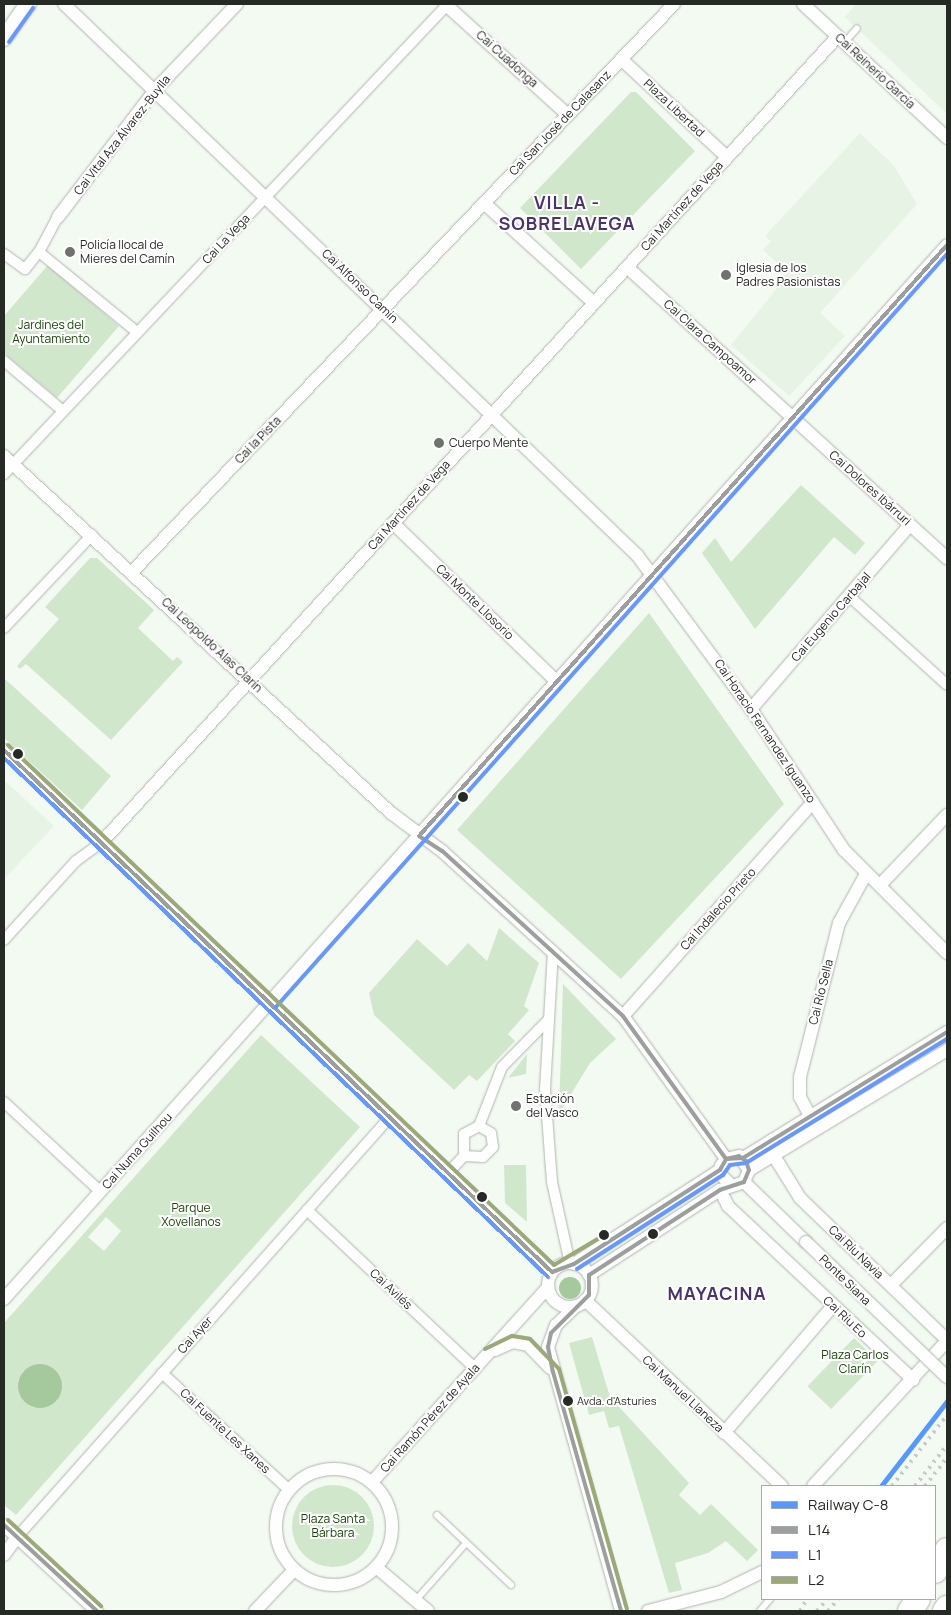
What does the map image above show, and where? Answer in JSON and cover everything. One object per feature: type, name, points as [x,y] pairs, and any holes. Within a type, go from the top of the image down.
[{"type":"highway","points":[[936,1568],[947,1550]]},
{"type":"highway","points":[[910,1611],[917,1600]]},
{"type":"street","points":[[4,38],[28,4]]},
{"type":"street","name":"Cai Alfonso Camín","points":[[64,4],[494,413],[653,573]]},
{"type":"street","name":"Cai Vital Aza Álvarez-Buylla","points":[[4,254],[26,270],[39,252],[58,217],[154,90],[237,4]]},
{"type":"street","name":"Cai Cuadonga","points":[[447,4],[568,115]]},
{"type":"street","name":"Cai La Vega","points":[[4,474],[8,460],[63,411],[447,4]]},
{"type":"street","name":"Cai San José de Calasanz","points":[[384,308],[674,4]]},
{"type":"street","name":"Cai Reinerio García","points":[[803,4],[947,138]]},
{"type":"street","name":"Cai Martínez de Vega","points":[[102,842],[727,157],[841,39]]},
{"type":"street","name":"Plaza Libertad","points":[[621,60],[727,157]]},
{"type":"street","points":[[484,203],[594,303]]},
{"type":"street","name":"Cai Numa Guilhou","points":[[6,1293],[101,1192],[270,1004],[556,681],[947,245]]},
{"type":"street","points":[[39,252],[137,332]]},
{"type":"street","name":"Cai Clara Campoamor","points":[[627,267],[793,418]]},
{"type":"street","name":"Cai la Pista","points":[[132,572],[384,308]]},
{"type":"street","points":[[4,361],[63,411]]},
{"type":"street","name":"Cai Dolores Ibárruri","points":[[793,418],[947,558]]},
{"type":"street","name":"Cai Leopoldo Alas Clarín","points":[[8,460],[419,836],[553,951],[623,1016]]},
{"type":"street","name":"Cai Monte Llosorio","points":[[393,523],[556,681]]},
{"type":"street","name":"Cai Eugenio Carbajal","points":[[751,709],[910,525]]},
{"type":"street","points":[[4,628],[92,535]]},
{"type":"street","name":"Cai Horacio Fernandez Iguanzo","points":[[653,573],[751,709],[813,802],[866,874],[880,885],[947,953]]},
{"type":"street","points":[[849,596],[947,686]]},
{"type":"street","points":[[4,750],[552,1272]]},
{"type":"street","name":"Cai Indalecio Prieto","points":[[623,1016],[813,802]]},
{"type":"street","points":[[880,885],[947,815]]},
{"type":"street","points":[[4,940],[76,861],[102,842]]},
{"type":"street","name":"Cai Río Sella","points":[[809,1114],[800,1097],[800,1077],[839,923],[866,874]]},
{"type":"street","points":[[553,951],[545,1089],[552,1182],[572,1264],[589,1275],[591,1288],[581,1303],[551,1333],[548,1347],[621,1611]]},
{"type":"street","name":"Cai Ríu Eo","points":[[623,1016],[723,1165],[728,1206],[913,1380]]},
{"type":"street","points":[[448,1173],[464,1156],[464,1134],[479,1126],[502,1067],[549,1019]]},
{"type":"street","points":[[552,1272],[572,1264],[723,1165],[743,1158],[809,1114],[947,1032]]},
{"type":"street","points":[[589,1275],[725,1187],[747,1176],[774,1156],[947,1050]]},
{"type":"street","points":[[4,1102],[101,1192]]},
{"type":"street","name":"Cai Ayer","points":[[4,1555],[17,1537],[162,1372],[390,1117]]},
{"type":"street","points":[[464,1156],[483,1158],[493,1147],[491,1134],[479,1126]]},
{"type":"street","name":"Cai Ríu Navia","points":[[774,1156],[800,1198],[947,1340]]},
{"type":"street","name":"Ponte Siana","points":[[743,1158],[747,1176],[806,1242],[947,1378]]},
{"type":"street","name":"Cai Avilés","points":[[307,1210],[476,1369]]},
{"type":"street","points":[[891,1285],[947,1228]]},
{"type":"street","points":[[552,1272],[548,1287],[557,1303],[581,1303]]},
{"type":"street","name":"Cai Ramón Pérez de Ayala","points":[[372,1482],[548,1287]]},
{"type":"street","name":"Cai Manuel Llaneza","points":[[581,1303],[781,1485]]},
{"type":"street","points":[[724,1433],[833,1306]]},
{"type":"street","points":[[813,1485],[913,1380],[947,1340]]},
{"type":"street","points":[[488,1355],[513,1342],[528,1345],[554,1372]]},
{"type":"street","name":"Cai Fuente Les Xanes","points":[[162,1372],[288,1489]]},
{"type":"street","points":[[319,1470],[356,1472],[372,1482],[384,1497],[392,1534],[376,1568],[362,1578],[328,1585],[294,1570],[276,1540],[275,1522],[288,1489],[319,1470]]},
{"type":"street","points":[[4,1525],[97,1611]]},
{"type":"street","points":[[376,1568],[428,1611]]},
{"type":"street","points":[[255,1611],[294,1570]]},
{"type":"street","points":[[648,1611],[721,1592],[761,1572]]},
{"type":"lane","points":[[841,39],[857,28]]},
{"type":"lane","points":[[437,1515],[511,1584]]},
{"type":"lane","points":[[416,1600],[466,1543]]},
{"type":"lane","points":[[760,1611],[769,1600]]},
{"type":"shaded area","points":[[856,4],[947,4],[947,114],[845,17]]},
{"type":"shaded area","points":[[860,133],[894,166],[917,204],[820,313],[845,336],[789,396],[731,345],[783,281],[784,269],[763,250],[771,241],[765,236]]},
{"type":"shaded area","points":[[6,782],[54,826],[5,878],[4,784]]},
{"type":"shaded area","points":[[570,1277],[578,1280],[581,1288],[578,1296],[570,1299],[562,1296],[559,1288],[562,1280]]},
{"type":"shaded area","points":[[36,1364],[44,1364],[56,1370],[62,1386],[56,1402],[44,1408],[36,1408],[24,1402],[18,1390],[18,1382],[24,1370]]},
{"type":"green space","points":[[631,92],[636,92],[695,151],[581,269],[520,208]]},
{"type":"green space","name":"Jardines del Ayuntamiento","points":[[48,265],[119,326],[57,398],[4,353],[4,316]]},
{"type":"green space","points":[[801,485],[865,543],[855,555],[834,537],[755,629],[702,553],[715,538],[731,562]]},
{"type":"green space","points":[[90,558],[97,558],[154,610],[138,628],[173,661],[177,657],[183,662],[111,740],[26,664],[20,669],[17,666],[59,619],[45,607]]},
{"type":"green space","points":[[649,613],[784,804],[621,979],[457,830]]},
{"type":"green space","points":[[4,678],[111,776],[82,810],[4,738]]},
{"type":"green space","points":[[499,928],[539,963],[524,1006],[529,1010],[508,1034],[515,1041],[477,1081],[469,1075],[454,1090],[374,1015],[369,993],[417,939],[447,966],[468,943],[487,961]]},
{"type":"green space","points":[[563,984],[616,1039],[590,1063],[559,1114]]},
{"type":"green space","name":"Parque Xovellanos","points":[[261,1035],[360,1127],[16,1515],[4,1505],[4,1323]],"holes":[[[106,1217],[121,1231],[104,1251],[88,1237]],[[24,1370],[61,1390],[54,1403],[32,1407],[18,1381]]]},
{"type":"green space","points":[[527,1054],[526,1074],[508,1078]]},
{"type":"green space","points":[[504,1165],[526,1165],[527,1222],[505,1203]]},
{"type":"green space","points":[[592,1337],[610,1397],[689,1483],[679,1495],[700,1515],[711,1504],[758,1550],[747,1561],[726,1541],[708,1553],[675,1563],[682,1590],[669,1593],[619,1426],[609,1428],[604,1411],[589,1415],[569,1343]]},
{"type":"green space","name":"Plaza Carlos Clarín","points":[[854,1338],[878,1361],[831,1409],[807,1386]]},
{"type":"green space","name":"Plaza Santa Bárbara","points":[[325,1485],[341,1485],[356,1492],[367,1503],[374,1518],[371,1542],[362,1555],[341,1567],[325,1567],[310,1560],[299,1549],[292,1534],[292,1518],[299,1503],[310,1492]]},
{"type":"railway","points":[[893,1485],[947,1415]]},
{"type":"railway","points":[[916,1485],[947,1445]]},
{"type":"railway","points":[[926,1485],[947,1458]]},
{"type":"railway","points":[[800,1611],[806,1600]]},
{"type":"railway","points":[[817,1611],[826,1600]]},
{"type":"railway","points":[[828,1611],[837,1600]]},
{"type":"rail line","name":"C-8","points":[[882,1485],[947,1401]]},
{"type":"transit line","name":"L1","points":[[9,42],[33,8]]},
{"type":"transit line","name":"L14","points":[[726,1159],[623,1016],[442,851],[419,836],[947,245]]},
{"type":"transit line","name":"L1","points":[[275,1008],[947,254]]},
{"type":"transit line","name":"L2","points":[[8,745],[554,1265],[606,1234]]},
{"type":"transit line","name":"L14","points":[[4,750],[552,1272],[574,1264],[720,1170],[726,1159],[739,1156],[746,1161],[749,1170],[744,1182],[720,1190],[589,1275],[589,1295],[551,1333],[548,1347],[553,1372],[621,1611]]},
{"type":"transit line","name":"L1","points":[[4,758],[548,1277]]},
{"type":"transit line","name":"L14","points":[[726,1159],[743,1158],[947,1032]]},
{"type":"transit line","name":"L1","points":[[577,1269],[723,1175],[730,1165],[746,1163],[947,1039]]},
{"type":"transit line","name":"L2","points":[[485,1349],[512,1336],[530,1339],[559,1369],[627,1609]]},
{"type":"transit line","name":"L2","points":[[8,1520],[101,1606]]},
{"type":"transit line","name":"L14","points":[[4,1525],[97,1611]]},
{"type":"place","name":"Policía llocal de Mieres del Camín","points":[[70,252]]},
{"type":"place","name":"Iglesia de los Padres Pasionistas","points":[[726,275]]},
{"type":"place","name":"Cuerpo Mente","points":[[439,443]]},
{"type":"place","name":"Estación del Vasco","points":[[516,1106]]},
{"type":"place","name":"Avda. d'Asturies","points":[[568,1401]]},
{"type":"district","name":"VILLA - SOBRELAVEGA","points":[[567,213]]},
{"type":"district","name":"MAYACINA","points":[[717,1293]]}]
